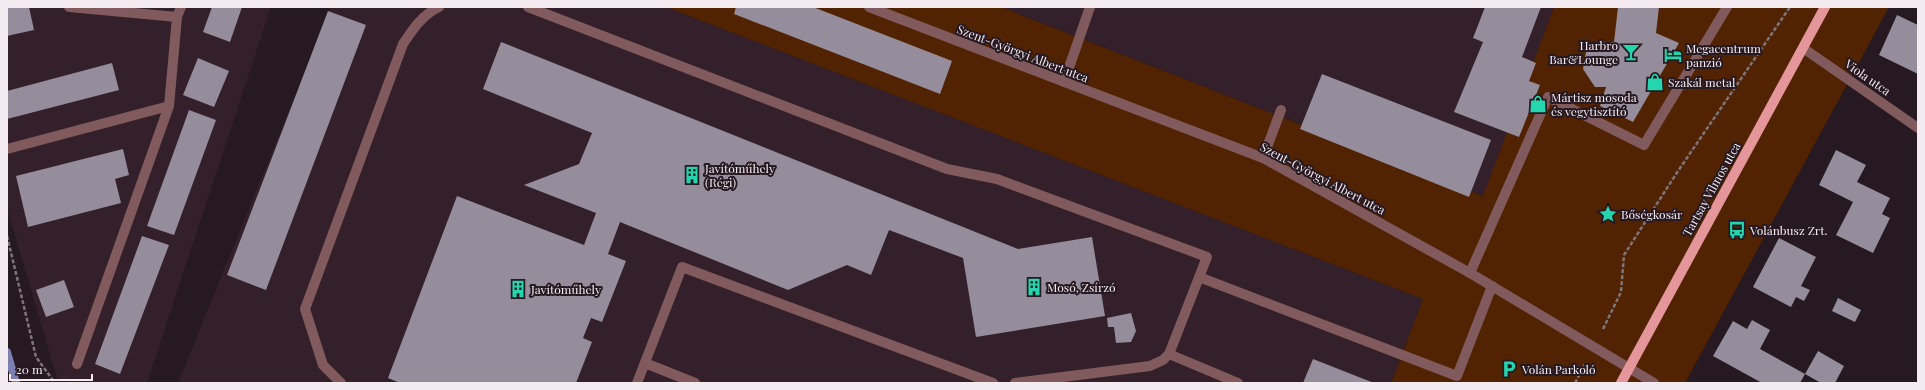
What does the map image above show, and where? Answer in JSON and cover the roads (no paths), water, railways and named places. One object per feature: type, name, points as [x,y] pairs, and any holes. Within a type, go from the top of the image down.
[{"type":"main road","name":"Tartsay Vilmos utca","points":[[1621,383],[1824,7]]},
{"type":"street","points":[[69,7],[177,17]]},
{"type":"street","points":[[77,364],[169,106],[177,17],[181,7]]},
{"type":"street","points":[[342,383],[323,365],[305,309],[403,44],[416,24],[430,11],[438,7]]},
{"type":"street","points":[[528,7],[947,169],[997,178],[1207,257],[1169,354],[1163,360],[1150,366],[1015,383]]},
{"type":"street","name":"Szent-Györgyi Albert utca","points":[[869,7],[1263,158],[1470,273],[1654,383]]},
{"type":"street","points":[[1064,82],[1090,7]]},
{"type":"street","points":[[1470,273],[1548,97],[1644,145],[1727,7]]},
{"type":"street","name":"Viola utca","points":[[1803,48],[1918,128]]},
{"type":"street","points":[[7,149],[169,106]]},
{"type":"street","points":[[1263,158],[1281,110]]},
{"type":"street","points":[[638,383],[682,267],[993,383]]},
{"type":"street","points":[[1199,277],[1456,379],[1492,286]]},
{"type":"street","points":[[1169,354],[1238,383]]},
{"type":"street","points":[[645,363],[695,383]]},
{"type":"waterway","points":[[7,352],[16,383]]},
{"type":"place","name":"Harbro Bar&Lounge","points":[[1631,52]]},
{"type":"place","name":"Megacentrum panzió","points":[[1673,55]]},
{"type":"place","name":"Szakál metal","points":[[1655,82]]},
{"type":"place","name":"Mártisz mosoda és vegytisztító","points":[[1538,104]]},
{"type":"place","name":"Javítóműhely (Régi)","points":[[692,175]]},
{"type":"place","name":"Bőségkosár","points":[[1608,214]]},
{"type":"place","name":"Volánbusz Zrt.","points":[[1737,230]]},
{"type":"place","name":"Mosó, Zsírzó","points":[[1034,287]]},
{"type":"place","name":"Javítóműhely","points":[[518,289]]},
{"type":"place","name":"Volán Parkoló","points":[[1509,369]]}]
